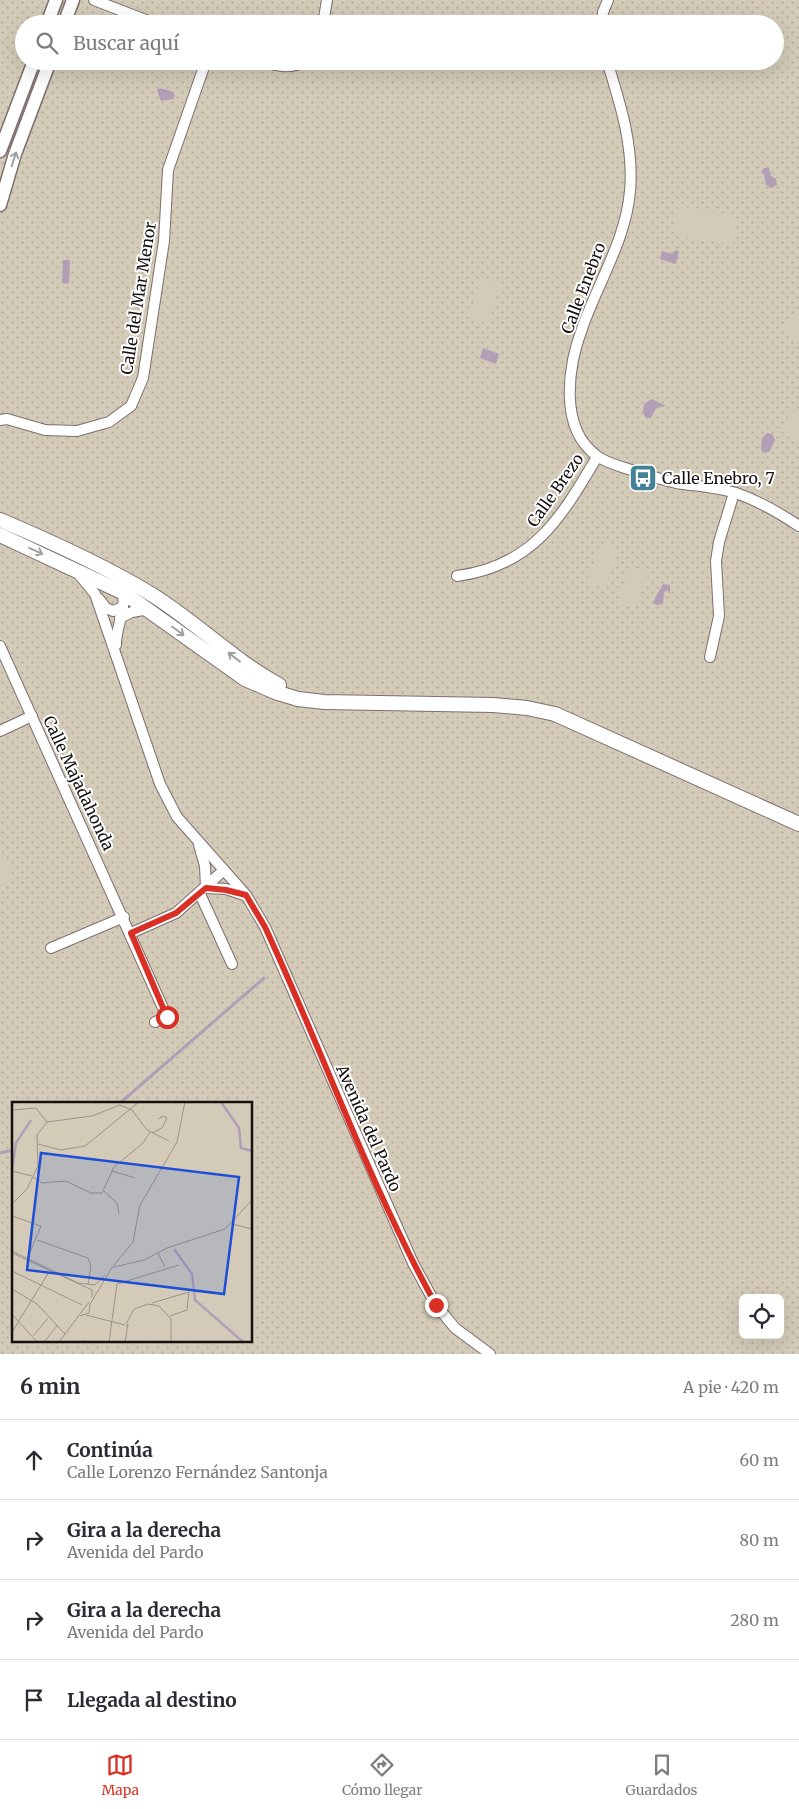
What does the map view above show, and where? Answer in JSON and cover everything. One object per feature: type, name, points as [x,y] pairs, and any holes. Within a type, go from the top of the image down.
[{"type":"main road","points":[[0,520],[100,565],[152,595],[252,670],[280,686],[324,702]]},
{"type":"main road","points":[[0,535],[73,568],[123,600],[149,609],[245,679],[275,692],[298,699],[324,702],[493,705],[528,708],[555,714],[799,824]]},
{"type":"street","points":[[50,15],[56,0]]},
{"type":"street","points":[[67,15],[73,0]]},
{"type":"street","points":[[94,0],[133,15]]},
{"type":"street","points":[[324,15],[326,0]]},
{"type":"street","points":[[603,15],[608,0]]},
{"type":"street","points":[[0,151],[31,70]]},
{"type":"street","points":[[0,205],[15,154],[47,70]]},
{"type":"street","name":"Calle del Mar Menor","points":[[0,420],[7,419],[45,430],[76,431],[109,422],[131,406],[143,378],[164,241],[168,170],[203,70]]},
{"type":"street","name":"Calle Enebro","points":[[610,70],[628,138],[630,191],[624,222],[618,239],[601,285],[582,326],[571,372],[570,396],[573,420],[582,440],[597,456],[659,478],[734,493],[769,506],[799,526]]},
{"type":"street","name":"Calle Brezo","points":[[456,576],[477,574],[505,564],[528,550],[545,534],[580,486],[597,456]]},
{"type":"street","points":[[710,657],[718,616],[716,561],[719,542],[734,493]]},
{"type":"street","points":[[0,515],[114,580],[123,600],[115,634],[117,658]]},
{"type":"street","points":[[73,568],[106,608],[113,611],[123,600]]},
{"type":"street","points":[[95,594],[117,658]]},
{"type":"street","points":[[120,618],[132,612],[149,609]]},
{"type":"street","name":"Calle Majadahonda","points":[[0,646],[124,917],[167,1017],[156,1022]]},
{"type":"street","name":"Avenida del Pardo","points":[[117,658],[160,784],[177,817],[246,895],[265,927],[413,1263],[442,1313],[480,1351],[490,1354]]},
{"type":"street","points":[[0,731],[32,716]]},
{"type":"street","name":"Avenida del Pardo","points":[[199,844],[205,866],[203,891]]},
{"type":"street","points":[[131,933],[176,913],[203,891],[224,870]]},
{"type":"street","points":[[203,891],[226,890],[246,895]]},
{"type":"street","points":[[203,891],[232,964]]},
{"type":"street","points":[[52,948],[124,917]]},
{"type":"shaded area","points":[[0,0],[799,0],[799,1354],[0,1354]]},
{"type":"shaded area","points":[[159,88],[171,91],[175,95],[173,99],[161,101],[157,90]]},
{"type":"shaded area","points":[[764,168],[769,168],[771,176],[776,179],[777,185],[771,188],[766,185],[764,174],[761,173]]},
{"type":"shaded area","points":[[679,206],[734,215],[733,244],[674,236]]},
{"type":"shaded area","points":[[675,250],[679,251],[676,264],[660,259],[662,251],[673,254]]},
{"type":"shaded area","points":[[63,260],[70,260],[69,283],[65,284],[62,282]]},
{"type":"shaded area","points":[[482,278],[501,285],[487,324],[468,317]]},
{"type":"shaded area","points":[[797,315],[799,317],[799,345],[784,325]]},
{"type":"shaded area","points":[[483,348],[499,354],[496,364],[480,358]]},
{"type":"shaded area","points":[[652,399],[666,406],[656,408],[651,418],[646,418],[643,413],[644,404]]},
{"type":"shaded area","points":[[791,411],[799,415],[799,441],[781,431]]},
{"type":"shaded area","points":[[767,433],[772,434],[775,440],[770,451],[765,453],[761,450],[762,438]]},
{"type":"shaded area","points":[[602,545],[619,551],[604,588],[587,581]]},
{"type":"shaded area","points":[[632,566],[649,574],[634,609],[617,602]]},
{"type":"shaded area","points":[[663,584],[670,585],[670,594],[667,590],[664,592],[663,604],[656,605],[653,602]]},
{"type":"shaded area","points":[[0,848],[14,880],[0,886]]},
{"type":"waterway","points":[[121,1102],[264,978]]},
{"type":"waterway","points":[[0,1153],[12,1150]]},
{"type":"place","name":"Calle Enebro, 7","points":[[643,478]]},
{"type":"route","points":[[167,1017],[131,933],[176,913],[206,888],[246,895],[265,927],[288,976],[376,1181],[413,1263],[436,1305]]}]
